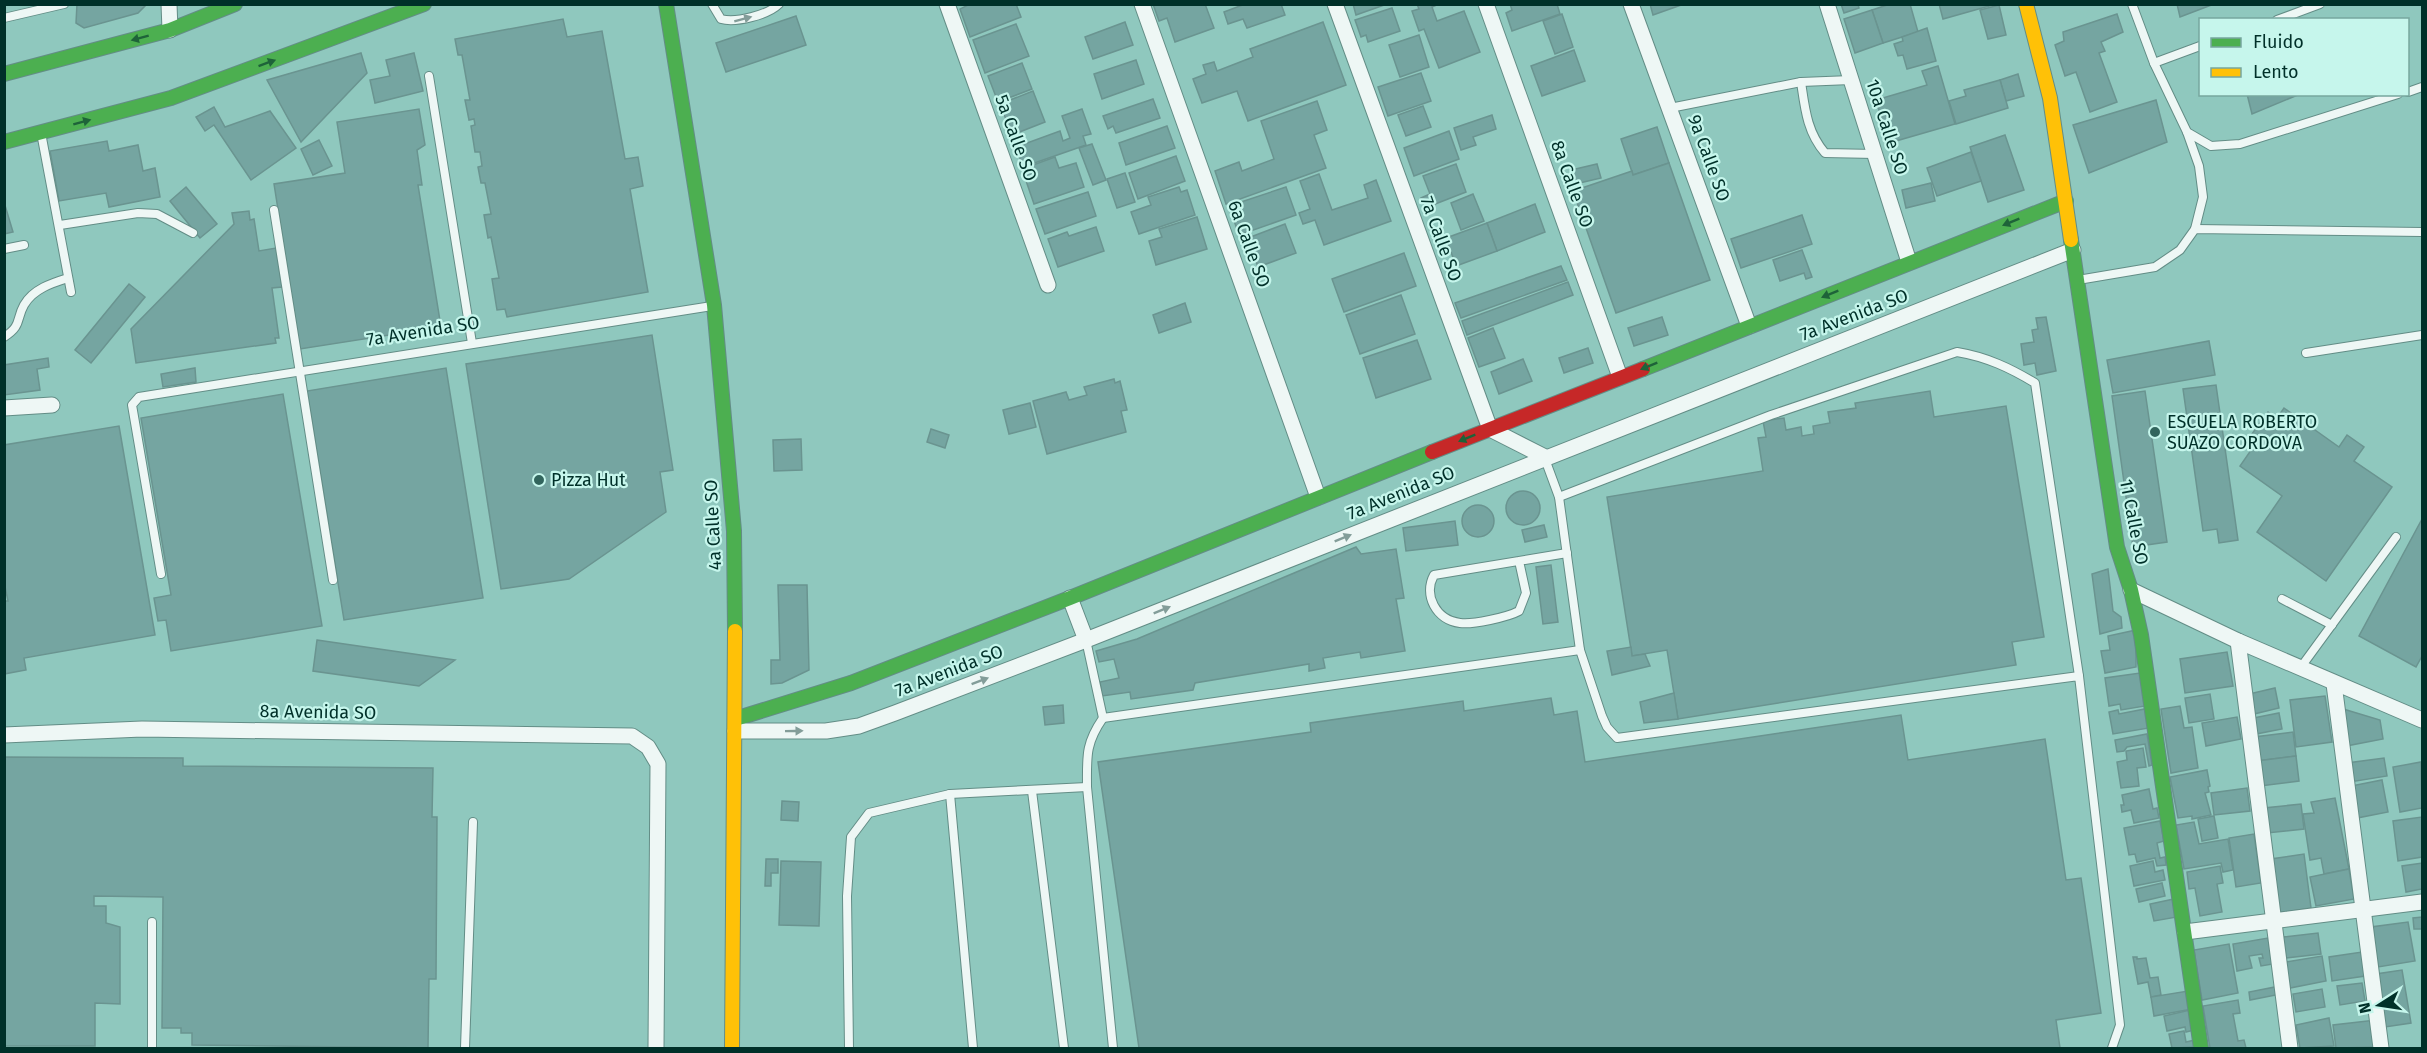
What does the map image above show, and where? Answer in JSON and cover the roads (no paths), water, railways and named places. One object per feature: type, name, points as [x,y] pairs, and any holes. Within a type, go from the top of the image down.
[{"type":"main road","points":[[4,74],[170,30],[235,4]]},
{"type":"main road","points":[[4,142],[171,98],[424,4]]},
{"type":"main road","name":"4a Calle SO","points":[[666,4],[714,305],[734,531],[732,1048]]},
{"type":"main road","name":"11 Calle SO","points":[[2026,4],[2050,98],[2117,547],[2131,590],[2141,635],[2201,1048]]},
{"type":"main road","name":"7a Avenida SO","points":[[735,725],[851,683],[1070,598],[1318,497],[2066,201]]},
{"type":"street","points":[[169,4],[170,30]]},
{"type":"street","name":"5a Calle SO","points":[[947,4],[1048,285]]},
{"type":"street","name":"6a Calle SO","points":[[1142,4],[1318,497]]},
{"type":"street","name":"7a Calle SO","points":[[1335,4],[1490,429]]},
{"type":"street","name":"8a Calle SO","points":[[1486,4],[1620,377]]},
{"type":"street","name":"9a Calle SO","points":[[1631,4],[1749,326]]},
{"type":"street","name":"10a Calle SO","points":[[1827,4],[1909,262]]},
{"type":"street","name":"7a Avenida SO","points":[[735,725],[826,730],[858,726],[1086,640],[2073,250]]},
{"type":"street","points":[[4,408],[52,405]]},
{"type":"street","points":[[1490,429],[1545,457]]},
{"type":"street","points":[[2131,590],[2334,684],[2422,720]]},
{"type":"street","points":[[1070,598],[1086,640]]},
{"type":"street","points":[[2238,641],[2290,1048]]},
{"type":"street","points":[[2334,684],[2381,1048]]},
{"type":"street","name":"8a Avenida SO","points":[[4,735],[142,729],[632,736],[648,747],[658,764],[656,1048]]},
{"type":"street","points":[[2185,932],[2422,902]]},
{"type":"lane","points":[[4,18],[64,4]]},
{"type":"lane","points":[[712,4],[721,19],[731,22],[774,9],[779,4]]},
{"type":"lane","points":[[2078,280],[2155,267],[2180,250],[2195,229],[2203,197],[2199,166],[2187,132],[2154,63],[2132,4]]},
{"type":"lane","points":[[2282,18],[2320,4]]},
{"type":"lane","points":[[2154,63],[2199,46]]},
{"type":"lane","points":[[429,76],[472,343]]},
{"type":"lane","points":[[1670,108],[1801,82],[1851,80]]},
{"type":"lane","points":[[1801,82],[1808,127],[1825,153],[1875,154]]},
{"type":"lane","points":[[2187,132],[2211,146],[2240,144],[2392,96]]},
{"type":"lane","points":[[41,134],[71,292]]},
{"type":"lane","points":[[274,210],[333,580]]},
{"type":"lane","points":[[60,225],[138,213],[157,214],[193,232]]},
{"type":"lane","points":[[2195,229],[2422,232]]},
{"type":"lane","points":[[4,249],[24,245]]},
{"type":"lane","points":[[4,337],[20,322],[22,308],[29,298],[48,285],[68,278]]},
{"type":"lane","name":"7a Avenida SO","points":[[161,574],[132,405],[139,397],[714,305]]},
{"type":"lane","points":[[2306,353],[2422,335]]},
{"type":"lane","points":[[1559,497],[1770,415],[1957,352],[1983,357],[2007,366],[2035,383],[2079,676],[2120,1025],[2112,1048]]},
{"type":"lane","points":[[1545,457],[1559,497],[1580,650],[1602,716],[1607,727],[1617,738],[2079,676]]},
{"type":"lane","points":[[2301,667],[2396,537]]},
{"type":"lane","points":[[1519,561],[1526,593],[1519,611],[1507,617],[1460,623],[1442,615],[1430,600],[1429,585],[1434,575],[1567,553]]},
{"type":"lane","points":[[2282,599],[2332,625]]},
{"type":"lane","points":[[1086,640],[1104,718]]},
{"type":"lane","points":[[1113,1048],[1087,787],[1087,753],[1092,734],[1104,718],[1580,650]]},
{"type":"lane","points":[[849,1048],[847,896],[851,837],[869,813],[950,794],[1087,787]]},
{"type":"lane","points":[[1032,791],[1064,1048]]},
{"type":"lane","points":[[950,794],[973,1048]]},
{"type":"lane","points":[[465,1048],[473,822]]},
{"type":"lane","points":[[152,922],[152,1048]]},
{"type":"place","name":"ESCUELA ROBERTO SUAZO CORDOVA","points":[[2155,432]]},
{"type":"place","name":"Pizza Hut","points":[[539,480]]}]
